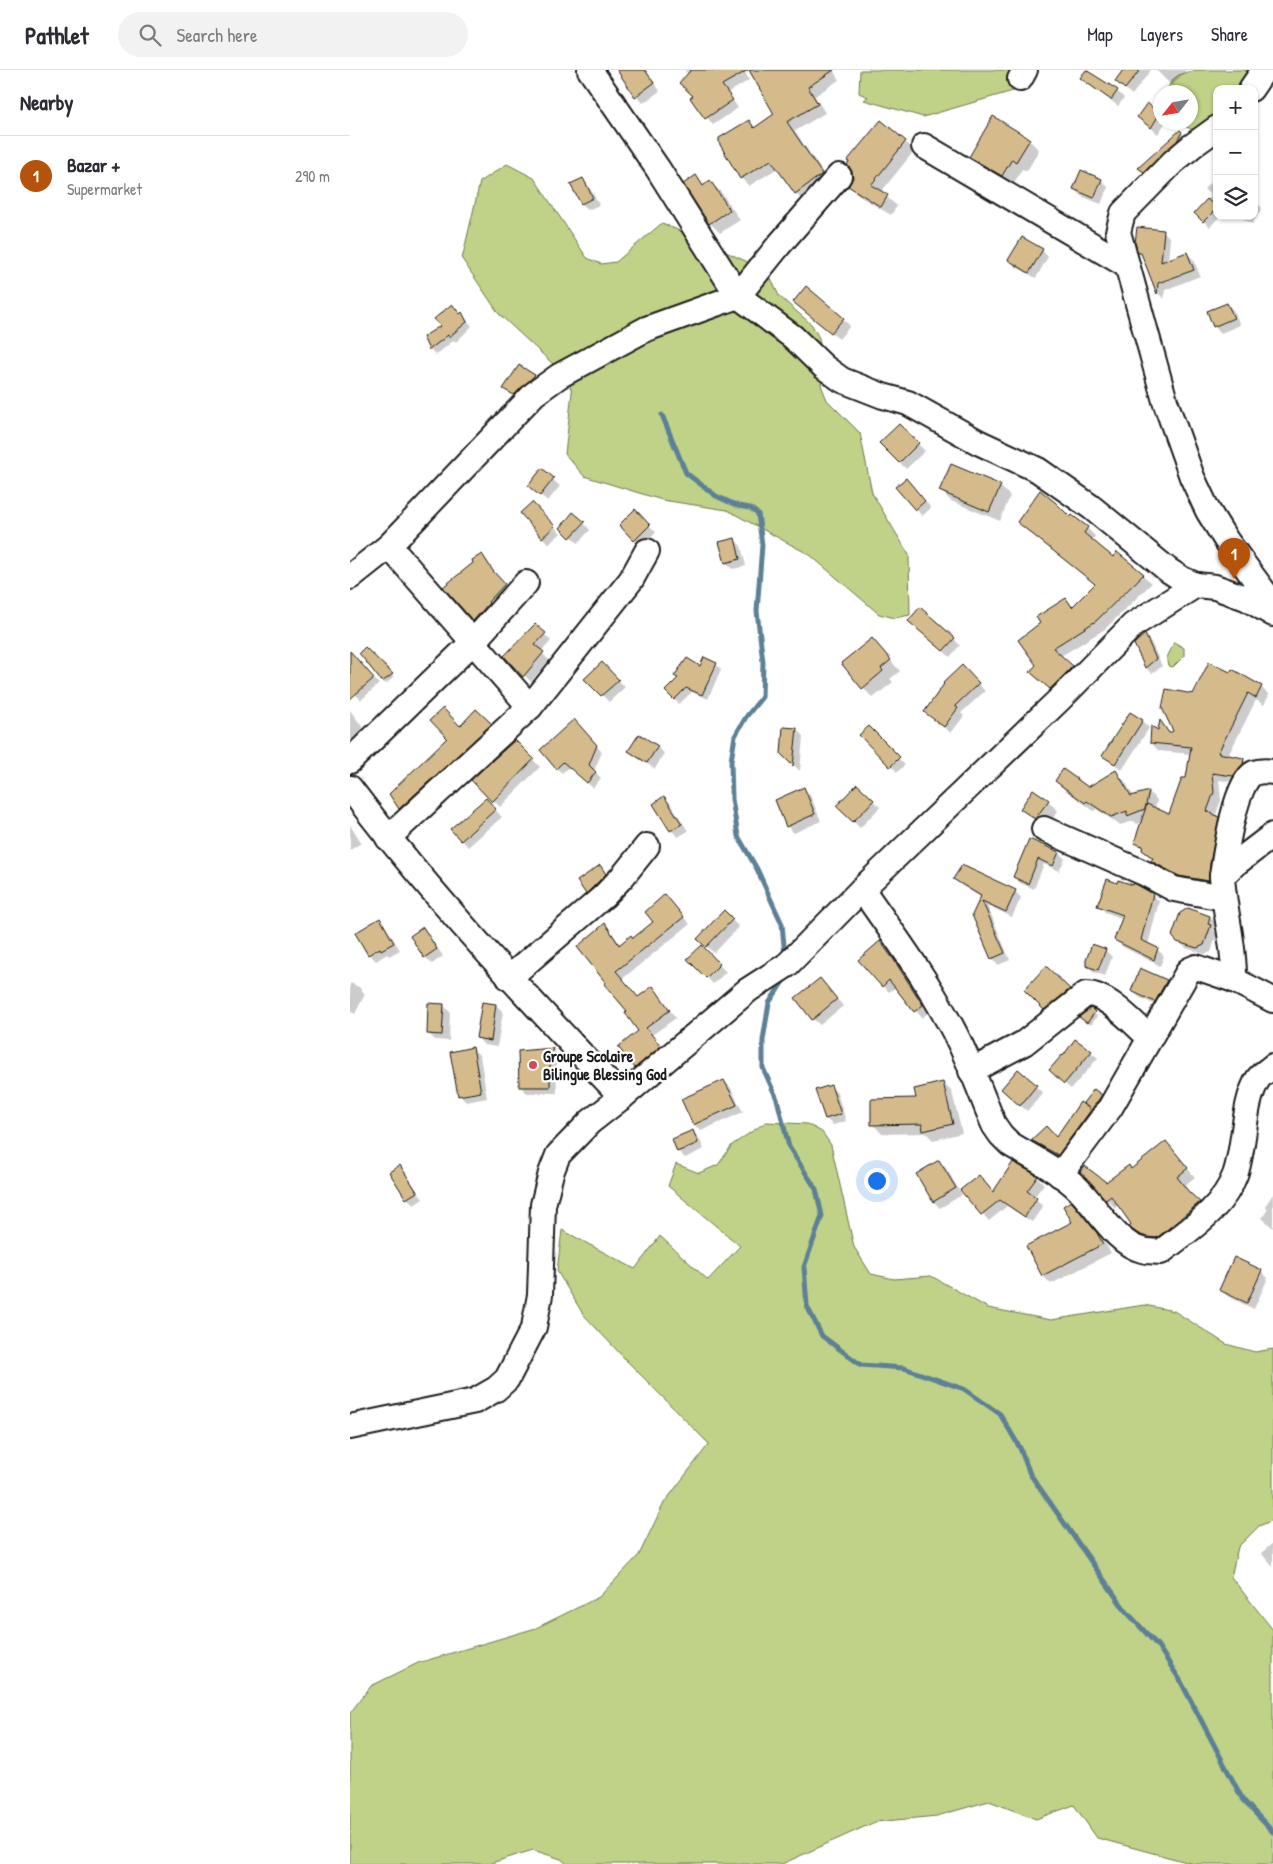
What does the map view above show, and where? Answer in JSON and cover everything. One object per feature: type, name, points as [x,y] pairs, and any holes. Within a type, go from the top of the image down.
[{"type":"street","points":[[590,70],[658,169],[738,296],[793,337],[824,367],[842,380],[883,396],[908,403],[978,442],[1038,470],[1091,507],[1168,570],[1182,579],[1196,585],[1216,587],[1246,598],[1273,614]]},
{"type":"street","points":[[1254,85],[1264,70]]},
{"type":"street","points":[[1214,130],[1173,162],[1123,213],[1118,232],[1165,401],[1192,477],[1208,512],[1273,604]]},
{"type":"street","points":[[924,146],[1126,265]]},
{"type":"street","points":[[350,577],[389,546],[534,394],[552,381],[646,329],[738,296],[839,176]]},
{"type":"street","points":[[389,546],[530,707]]},
{"type":"street","points":[[388,838],[530,707],[631,580],[647,551]]},
{"type":"street","points":[[350,761],[473,642],[526,583]]},
{"type":"street","points":[[350,1427],[475,1401],[496,1389],[507,1379],[534,1327],[540,1295],[543,1205],[551,1173],[558,1156],[590,1122],[748,990],[787,965],[862,888],[1060,699],[1133,625],[1196,585]]},
{"type":"street","points":[[1234,980],[1233,954],[1223,887],[1226,849],[1241,788],[1246,779],[1254,773],[1273,772]]},
{"type":"street","points":[[350,788],[388,838],[509,978],[622,1097]]},
{"type":"street","points":[[1044,829],[1144,873],[1174,889],[1223,887]]},
{"type":"street","points":[[1223,887],[1235,864],[1273,835]]},
{"type":"street","points":[[509,978],[614,886],[647,846]]},
{"type":"street","points":[[862,888],[917,968],[947,1017],[994,1125],[1001,1135],[1010,1144],[1060,1174],[1082,1191],[1114,1233],[1124,1242],[1144,1251],[1161,1252],[1209,1213],[1222,1199],[1234,1176],[1250,1102],[1258,1078],[1273,1066]]},
{"type":"street","points":[[1060,1174],[1110,1108],[1189,970],[1196,967],[1234,980],[1273,1000]]},
{"type":"street","points":[[971,1071],[1024,1043],[1086,994],[1103,997],[1150,1038]]},
{"type":"green space","points":[[860,70],[1025,70],[1024,79],[1013,91],[923,117],[864,100],[868,97],[859,93]]},
{"type":"green space","points":[[1199,70],[1261,70],[1249,85],[1213,85],[1213,127],[1202,131],[1197,130],[1198,85],[1170,85],[1178,75]]},
{"type":"green space","points":[[507,164],[534,178],[587,258],[601,264],[616,262],[662,223],[767,269],[779,296],[812,325],[819,338],[824,367],[821,385],[827,400],[860,433],[872,493],[909,555],[910,615],[895,618],[879,614],[810,555],[727,510],[662,500],[584,476],[565,454],[572,392],[567,377],[499,314],[462,259],[480,182]]},
{"type":"green space","points":[[1174,642],[1184,648],[1184,656],[1173,667],[1169,666],[1167,658]]},
{"type":"green space","points":[[766,1122],[807,1124],[822,1132],[831,1145],[854,1247],[871,1274],[894,1279],[931,1276],[988,1308],[1051,1320],[1144,1305],[1174,1311],[1226,1344],[1255,1352],[1273,1349],[1273,1520],[1259,1526],[1238,1547],[1231,1577],[1273,1630],[1273,1864],[1194,1864],[1097,1838],[1074,1805],[1036,1819],[989,1801],[937,1816],[875,1822],[782,1864],[567,1864],[561,1859],[533,1850],[488,1864],[350,1864],[350,1713],[371,1686],[418,1663],[536,1628],[599,1597],[639,1555],[664,1503],[709,1444],[583,1314],[557,1271],[562,1230],[635,1269],[660,1236],[708,1280],[740,1246],[668,1186],[676,1164],[699,1173],[718,1165],[732,1145]]},
{"type":"building","points":[[617,70],[645,70],[654,83],[635,97]]},
{"type":"building","points":[[691,70],[748,70],[722,85],[733,100],[705,119],[690,98],[693,96],[679,83]]},
{"type":"building","points":[[749,70],[834,70],[808,87],[818,104],[787,122],[822,174],[795,194],[771,160],[740,179],[719,143],[719,138],[749,120],[754,128],[774,114]]},
{"type":"building","points":[[1086,70],[1118,90],[1111,100],[1080,78]]},
{"type":"building","points":[[1123,70],[1140,70],[1125,89],[1115,81]]},
{"type":"building","points":[[1147,103],[1153,108],[1153,125],[1151,128],[1137,117]]},
{"type":"building","points":[[993,116],[1030,139],[1016,162],[1012,159],[1002,176],[969,157]]},
{"type":"building","points":[[881,120],[906,141],[871,185],[888,195],[881,207],[848,186],[853,178],[852,171],[847,165],[849,162],[847,161]]},
{"type":"building","points":[[1180,130],[1182,132],[1177,141],[1144,172],[1138,168]]},
{"type":"building","points":[[1081,170],[1102,179],[1094,198],[1073,189]]},
{"type":"building","points":[[696,175],[703,186],[710,180],[730,210],[709,224],[683,184]]},
{"type":"building","points":[[583,178],[593,198],[581,204],[570,184]]},
{"type":"building","points":[[1207,199],[1213,204],[1213,212],[1203,222],[1194,213]]},
{"type":"building","points":[[1137,227],[1164,230],[1161,262],[1187,252],[1194,270],[1158,283],[1157,294],[1141,253],[1138,253],[1135,243]]},
{"type":"building","points":[[1022,237],[1043,249],[1029,273],[1008,260]]},
{"type":"building","points":[[806,286],[844,318],[831,333],[793,302]]},
{"type":"building","points":[[1227,303],[1234,318],[1213,327],[1207,311]]},
{"type":"building","points":[[452,304],[460,314],[462,312],[467,322],[429,350],[423,337],[440,326],[434,319]]},
{"type":"building","points":[[519,365],[535,375],[514,395],[503,389]]},
{"type":"building","points":[[899,424],[919,443],[899,463],[879,443]]},
{"type":"building","points":[[951,464],[1001,485],[989,512],[939,491]]},
{"type":"building","points":[[542,468],[554,478],[540,496],[528,486]]},
{"type":"building","points":[[906,478],[925,501],[915,510],[895,487]]},
{"type":"building","points":[[1040,490],[1070,517],[1072,515],[1088,527],[1084,533],[1113,557],[1117,552],[1144,574],[1096,621],[1053,648],[1073,666],[1050,689],[1030,672],[1036,665],[1018,640],[1040,623],[1036,617],[1066,598],[1072,607],[1095,584],[1017,522]]},
{"type":"building","points":[[532,502],[555,526],[542,538],[520,513]]},
{"type":"building","points":[[635,509],[650,525],[634,541],[619,525]]},
{"type":"building","points":[[573,512],[585,522],[570,538],[560,528]]},
{"type":"building","points":[[735,538],[740,559],[725,563],[719,542]]},
{"type":"building","points":[[482,554],[493,571],[505,584],[473,621],[443,587],[473,563],[472,560]]},
{"type":"building","points":[[920,607],[955,638],[943,651],[908,621]]},
{"type":"building","points":[[535,624],[546,633],[535,645],[544,652],[523,677],[504,656]]},
{"type":"building","points":[[1145,634],[1156,659],[1145,668],[1134,644]]},
{"type":"building","points":[[872,638],[891,660],[881,668],[883,671],[862,689],[841,663]]},
{"type":"building","points":[[365,647],[393,674],[382,682],[359,653]]},
{"type":"building","points":[[350,651],[374,678],[350,699]]},
{"type":"building","points":[[704,657],[717,663],[702,695],[686,688],[674,700],[665,691],[678,678],[674,676],[687,658],[700,666]]},
{"type":"building","points":[[602,662],[619,680],[601,696],[584,679]]},
{"type":"building","points":[[1209,662],[1230,672],[1232,669],[1262,686],[1256,698],[1248,693],[1218,753],[1244,758],[1243,765],[1233,776],[1212,773],[1214,792],[1207,811],[1219,817],[1210,864],[1209,881],[1179,876],[1151,861],[1153,858],[1142,850],[1143,846],[1134,843],[1147,804],[1169,814],[1182,778],[1186,778],[1191,747],[1150,743],[1151,726],[1158,730],[1160,720],[1169,733],[1173,731],[1162,708],[1166,689],[1193,694]]},
{"type":"building","points":[[962,665],[979,683],[955,706],[958,708],[944,727],[924,712],[943,683]]},
{"type":"building","points":[[443,708],[460,726],[476,709],[492,724],[399,809],[389,794],[447,738],[430,720]]},
{"type":"building","points":[[1130,712],[1143,720],[1115,764],[1102,756]]},
{"type":"building","points":[[574,719],[597,745],[589,765],[596,772],[587,783],[563,762],[556,769],[540,750]]},
{"type":"building","points":[[869,726],[900,757],[890,767],[859,735]]},
{"type":"building","points":[[783,727],[797,728],[793,766],[781,754]]},
{"type":"building","points":[[639,734],[658,746],[647,763],[628,751]]},
{"type":"building","points":[[515,740],[534,759],[492,802],[471,780]]},
{"type":"building","points":[[1063,769],[1088,787],[1116,770],[1131,796],[1149,791],[1145,809],[1127,816],[1127,811],[1111,817],[1087,801],[1085,803],[1055,781]]},
{"type":"building","points":[[857,784],[874,800],[853,822],[836,806]]},
{"type":"building","points":[[804,787],[815,814],[786,827],[775,800]]},
{"type":"building","points":[[1033,789],[1049,800],[1035,819],[1020,809]]},
{"type":"building","points":[[664,796],[682,824],[670,831],[653,804]]},
{"type":"building","points":[[486,798],[496,809],[461,841],[450,829]]},
{"type":"building","points":[[1029,839],[1059,852],[1053,866],[1038,859],[1028,884],[1013,877]]},
{"type":"building","points":[[600,865],[606,874],[586,894],[577,881]]},
{"type":"building","points":[[962,865],[1016,890],[1006,912],[982,901],[1005,953],[991,959],[972,915],[981,896],[953,879]]},
{"type":"building","points":[[1107,879],[1117,883],[1118,880],[1133,885],[1134,883],[1153,894],[1141,940],[1158,948],[1154,960],[1114,940],[1123,915],[1097,906]]},
{"type":"building","points":[[665,894],[684,917],[616,971],[638,997],[653,986],[670,1010],[646,1028],[661,1046],[635,1068],[618,1047],[638,1031],[625,1013],[627,1011],[604,984],[606,983],[577,947],[605,923],[619,945],[631,935],[633,938],[653,922],[645,912]]},
{"type":"building","points":[[1188,908],[1210,916],[1208,924],[1211,925],[1204,945],[1197,948],[1177,942],[1172,936],[1180,913]]},
{"type":"building","points":[[724,910],[733,919],[706,947],[697,939]]},
{"type":"building","points":[[380,918],[394,943],[368,955],[355,933]]},
{"type":"building","points":[[423,927],[437,949],[424,958],[410,936]]},
{"type":"building","points":[[880,941],[923,1005],[914,1012],[889,980],[882,987],[858,960]]},
{"type":"building","points":[[1092,944],[1106,949],[1098,970],[1086,966],[1086,960]]},
{"type":"building","points":[[702,945],[720,964],[706,978],[687,959]]},
{"type":"building","points":[[1046,966],[1070,989],[1044,1010],[1024,990]]},
{"type":"building","points":[[1140,968],[1167,980],[1155,1002],[1131,991]]},
{"type":"building","points":[[820,978],[837,999],[812,1020],[795,998]]},
{"type":"building","points":[[482,1002],[496,1004],[491,1041],[476,1038]]},
{"type":"building","points":[[428,1003],[444,1004],[442,1035],[427,1034]]},
{"type":"building","points":[[1091,1008],[1095,1012],[1087,1023],[1079,1017]]},
{"type":"building","points":[[1075,1039],[1092,1051],[1064,1084],[1049,1070],[1063,1056]]},
{"type":"building","points":[[473,1047],[481,1092],[458,1096],[450,1052]]},
{"type":"building","points":[[553,1048],[550,1058],[550,1087],[519,1087],[518,1051]]},
{"type":"building","points":[[1018,1069],[1037,1085],[1020,1106],[1001,1089]]},
{"type":"building","points":[[724,1080],[737,1105],[693,1125],[681,1099]]},
{"type":"building","points":[[943,1082],[953,1124],[923,1131],[922,1124],[871,1125],[871,1099],[916,1098],[914,1089]]},
{"type":"building","points":[[831,1085],[841,1114],[825,1119],[815,1090]]},
{"type":"building","points":[[1094,1089],[1102,1095],[1058,1155],[1031,1140],[1046,1126],[1056,1137],[1080,1102],[1090,1109],[1083,1103]]},
{"type":"building","points":[[693,1130],[698,1143],[677,1152],[672,1139]]},
{"type":"building","points":[[1166,1141],[1188,1168],[1177,1177],[1200,1202],[1157,1238],[1147,1237],[1138,1234],[1129,1227],[1131,1224],[1111,1196],[1106,1200],[1080,1172],[1085,1166],[1106,1182],[1129,1165],[1131,1169]]},
{"type":"building","points":[[939,1160],[956,1188],[933,1202],[916,1174]]},
{"type":"building","points":[[1013,1162],[1038,1176],[1027,1191],[1037,1198],[1025,1217],[1000,1200],[981,1215],[960,1190],[979,1175],[993,1192]]},
{"type":"building","points":[[400,1165],[417,1192],[406,1199],[389,1172]]},
{"type":"building","points":[[1071,1201],[1097,1233],[1103,1244],[1042,1276],[1026,1246],[1072,1222],[1063,1206]]},
{"type":"building","points":[[1234,1257],[1262,1270],[1247,1303],[1219,1290]]},
{"type":"waterway","points":[[662,415],[686,473],[716,496],[738,506],[750,508],[758,514],[762,545],[757,611],[763,662],[762,697],[746,717],[735,736],[731,761],[732,799],[738,836],[757,869],[782,924],[785,956]]},
{"type":"waterway","points":[[786,977],[769,1003],[763,1040],[763,1068],[777,1099],[789,1147],[816,1189],[822,1216],[804,1267],[807,1306],[822,1336],[861,1365],[904,1368],[964,1389],[1000,1414],[1020,1448],[1030,1474],[1125,1610],[1158,1646],[1180,1680],[1243,1800],[1273,1832]]},
{"type":"place","name":"Bazar +","points":[[1234,579]]},
{"type":"place","name":"Groupe Scolaire Bilingue Blessing God","points":[[533,1065]]}]
